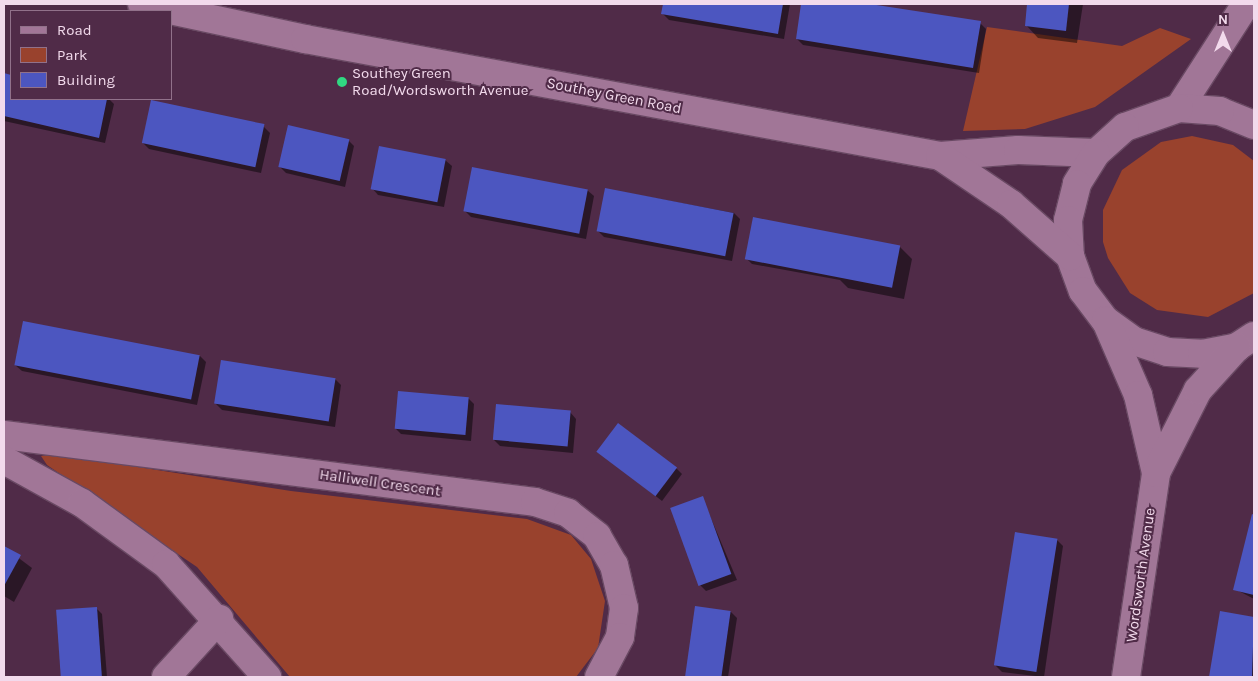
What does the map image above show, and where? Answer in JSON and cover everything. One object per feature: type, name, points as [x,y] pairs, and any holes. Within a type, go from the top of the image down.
[{"type":"street","name":"Southey Green Road","points":[[142,4],[170,10]]},
{"type":"street","points":[[1179,108],[1246,4]]},
{"type":"street","name":"Southey Green Road","points":[[172,10],[304,39],[940,156],[1018,150],[1096,153]]},
{"type":"street","points":[[1245,341],[1202,354],[1167,352],[1134,341],[1105,320],[1083,291],[1070,256],[1068,220],[1077,184],[1096,153],[1125,127],[1179,108],[1220,111],[1254,125]]},
{"type":"street","name":"Southey Green Road","points":[[940,156],[1011,204],[1070,256]]},
{"type":"street","name":"Wordsworth Avenue","points":[[1105,320],[1138,395],[1156,473]]},
{"type":"street","name":"Wordsworth Avenue","points":[[1126,677],[1156,473],[1198,390],[1245,341]]},
{"type":"street","name":"Halliwell Crescent","points":[[4,434],[535,502],[568,513],[597,536],[614,564],[624,608],[620,637],[599,677]]},
{"type":"street","points":[[4,460],[82,503],[166,564],[219,620],[267,677]]},
{"type":"street","points":[[166,677],[219,620]]},
{"type":"green space","points":[[987,27],[1122,46],[1160,28],[1191,39],[1095,107],[1025,129],[963,131]]},
{"type":"green space","points":[[1192,136],[1233,145],[1254,161],[1254,293],[1208,317],[1157,310],[1130,293],[1108,258],[1103,242],[1103,210],[1122,170],[1161,142]]},
{"type":"green space","points":[[55,454],[291,491],[527,519],[571,535],[591,559],[605,601],[598,648],[576,677],[290,677],[197,567],[47,465],[41,456]]},
{"type":"building","points":[[663,4],[783,4],[778,34],[661,14]]},
{"type":"building","points":[[801,4],[870,4],[981,21],[973,68],[796,39]]},
{"type":"building","points":[[1027,4],[1069,4],[1066,31],[1025,26]]},
{"type":"building","points":[[4,73],[10,75],[10,100],[107,100],[99,138],[4,116]]},
{"type":"building","points":[[151,100],[264,124],[255,167],[142,143]]},
{"type":"building","points":[[288,125],[349,139],[340,181],[278,167]]},
{"type":"building","points":[[379,146],[446,159],[437,202],[371,189]]},
{"type":"building","points":[[472,167],[588,190],[579,234],[463,211]]},
{"type":"building","points":[[605,188],[734,213],[725,256],[597,231]]},
{"type":"building","points":[[753,217],[900,246],[892,288],[745,259]]},
{"type":"building","points":[[23,321],[200,355],[191,400],[14,365]]},
{"type":"building","points":[[221,360],[336,378],[329,422],[214,403]]},
{"type":"building","points":[[398,391],[469,397],[465,435],[395,429]]},
{"type":"building","points":[[496,404],[571,411],[568,446],[493,440]]},
{"type":"building","points":[[618,423],[677,468],[655,496],[596,452]]},
{"type":"building","points":[[703,496],[731,574],[698,586],[670,508]]},
{"type":"building","points":[[1252,514],[1254,515],[1254,595],[1233,590]]},
{"type":"building","points":[[1015,532],[1057,539],[1036,672],[994,665]]},
{"type":"building","points":[[4,546],[21,555],[4,586]]},
{"type":"building","points":[[695,606],[731,611],[721,677],[685,677]]},
{"type":"building","points":[[97,607],[102,677],[61,677],[56,610]]},
{"type":"building","points":[[1220,611],[1254,617],[1252,677],[1209,677]]},
{"type":"place","name":"Southey Green Road/Wordsworth Avenue","points":[[342,82]]}]
